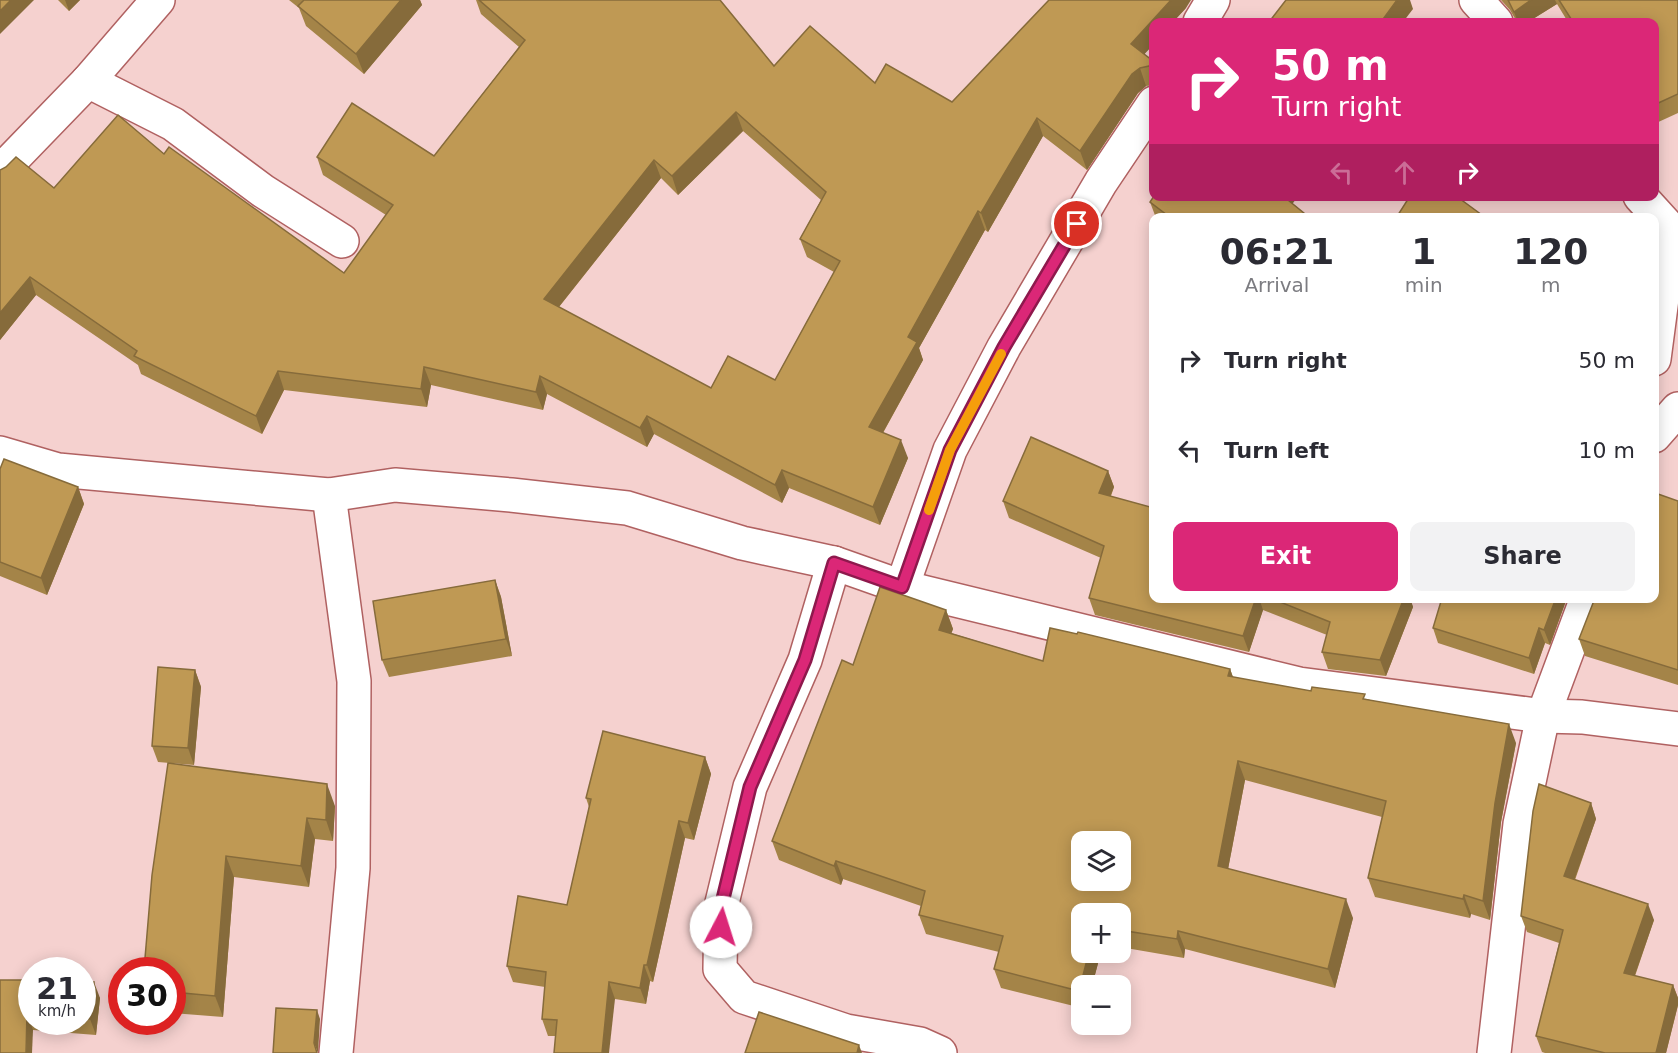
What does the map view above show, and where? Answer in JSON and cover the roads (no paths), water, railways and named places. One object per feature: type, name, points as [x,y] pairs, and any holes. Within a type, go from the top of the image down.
[{"type":"street","points":[[4,160],[88,81],[158,0]]},
{"type":"street","points":[[1202,18],[1213,0]]},
{"type":"street","points":[[1476,0],[1492,18]]},
{"type":"street","points":[[88,81],[173,124],[263,191],[342,241]]},
{"type":"street","points":[[902,587],[950,450],[1016,326],[1101,182],[1149,110]]},
{"type":"street","points":[[1645,201],[1656,213]]},
{"type":"street","points":[[1659,216],[1671,230],[1659,321]]},
{"type":"street","points":[[1659,430],[1678,409]]},
{"type":"street","points":[[0,453],[57,470],[329,495],[395,485],[627,508],[741,543],[834,563],[902,587],[1299,684],[1542,716],[1582,717],[1678,729]]},
{"type":"street","points":[[329,495],[354,681],[353,868],[336,1053]]},
{"type":"street","points":[[834,563],[805,660],[750,787],[721,907],[720,969],[744,998],[846,1031],[920,1044],[940,1053]]},
{"type":"street","points":[[1494,1053],[1520,824],[1542,716],[1585,603]]}]
